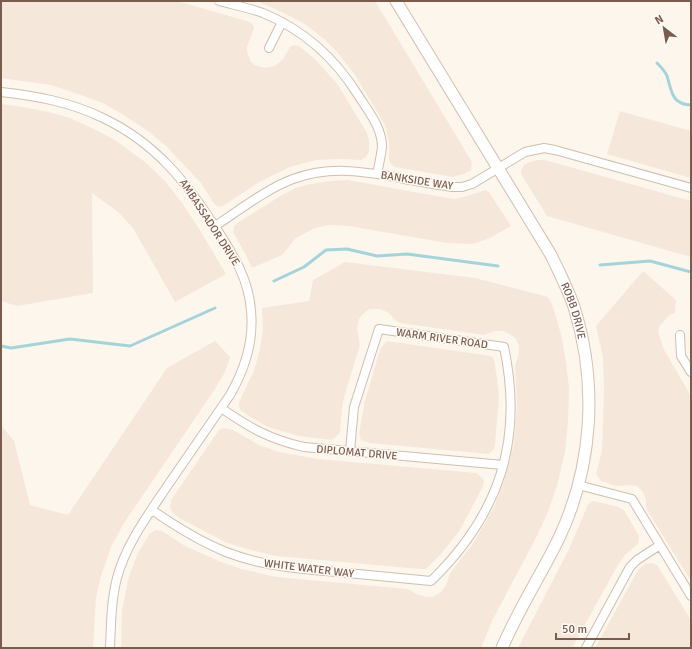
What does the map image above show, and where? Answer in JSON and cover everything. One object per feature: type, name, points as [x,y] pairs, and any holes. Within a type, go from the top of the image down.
[{"type":"main road","name":"ROBB DRIVE","points":[[396,1],[551,254],[574,307],[581,334],[587,368],[589,414],[586,442],[578,485],[570,512],[559,537],[511,627],[502,648]]},
{"type":"street","points":[[219,1],[262,13],[282,22],[302,33],[334,61],[348,78],[378,128],[382,148],[377,174]]},
{"type":"street","points":[[269,48],[282,22]]},
{"type":"street","name":"AMBASSADOR DRIVE","points":[[1,92],[34,95],[58,100],[81,108],[124,129],[163,159],[195,196],[236,260],[244,277],[251,311],[252,329],[250,346],[245,364],[238,380],[221,408],[152,510],[124,556],[113,596],[110,648]]},
{"type":"street","name":"BANKSIDE WAY","points":[[215,226],[276,187],[292,179],[309,174],[341,170],[377,174],[452,187],[462,187],[472,184],[526,152],[544,148],[691,188]]},
{"type":"street","name":"WARM RIVER ROAD","points":[[350,451],[354,407],[379,329],[504,347],[511,393],[511,416],[503,465]]},
{"type":"street","points":[[680,335],[681,356],[691,372]]},
{"type":"street","name":"DIPLOMAT DRIVE","points":[[221,408],[249,427],[268,436],[304,447],[503,465]]},
{"type":"street","name":"WHITE WATER WAY","points":[[152,510],[183,531],[205,543],[226,552],[274,566],[431,581],[464,546],[476,528],[496,488],[503,465]]},
{"type":"street","points":[[578,485],[632,499],[691,596]]},
{"type":"street","points":[[586,648],[630,567],[637,560],[660,545]]},
{"type":"shaded area","points":[[1,1],[177,1],[250,22],[254,29],[247,47],[247,52],[251,62],[265,68],[275,66],[283,59],[290,47],[294,45],[299,46],[316,60],[338,85],[367,133],[369,140],[369,152],[366,157],[361,160],[316,160],[290,167],[261,181],[221,207],[215,205],[201,183],[166,146],[148,131],[125,116],[103,103],[51,85],[1,78]]},
{"type":"shaded area","points":[[256,1],[375,1],[472,162],[471,170],[453,177],[395,167],[391,164],[389,160],[389,142],[385,125],[355,75],[338,53],[324,39],[305,24]]},
{"type":"shaded area","points":[[1,104],[49,112],[70,118],[115,140],[145,162],[165,181],[182,203],[226,274],[175,302],[133,228],[118,212],[92,193],[93,293],[17,306],[1,301]]},
{"type":"shaded area","points":[[620,111],[691,131],[691,178],[607,154]]},
{"type":"shaded area","points":[[537,160],[545,160],[691,201],[691,257],[547,216],[521,174],[521,170],[524,165]]},
{"type":"shaded area","points":[[347,180],[454,199],[485,190],[489,192],[511,226],[490,238],[473,244],[447,243],[349,226],[329,225],[315,228],[296,238],[282,255],[252,268],[233,232],[234,226],[295,188],[310,184]]},
{"type":"shaded area","points":[[345,262],[475,278],[548,297],[552,304],[561,334],[569,388],[565,452],[557,486],[548,512],[492,621],[481,648],[121,648],[122,610],[129,576],[138,553],[150,533],[156,530],[162,531],[185,546],[241,569],[277,577],[408,589],[418,595],[433,597],[441,592],[446,585],[450,573],[472,545],[484,525],[494,507],[504,481],[514,444],[517,405],[515,366],[519,354],[519,346],[516,339],[510,334],[503,331],[495,331],[484,335],[401,323],[396,321],[389,313],[380,309],[370,309],[359,319],[357,329],[360,345],[342,407],[340,432],[336,437],[331,440],[299,436],[266,426],[241,411],[239,402],[254,371],[260,349],[263,329],[262,308],[309,301],[313,280]]},
{"type":"shaded area","points":[[643,271],[676,300],[675,313],[668,316],[660,325],[658,331],[663,348],[691,396],[691,581],[650,515],[646,507],[646,500],[643,492],[637,486],[616,486],[601,481],[596,474],[602,451],[604,390],[603,357],[596,326]]},
{"type":"shaded area","points":[[215,341],[230,357],[225,372],[124,523],[111,547],[101,576],[96,598],[93,648],[1,648],[1,425],[14,441],[30,505],[68,515],[167,368]]},
{"type":"shaded area","points":[[387,341],[493,357],[499,398],[495,444],[494,449],[491,452],[488,454],[370,443],[361,440],[359,433],[365,401],[380,349]]},
{"type":"shaded area","points":[[223,428],[233,430],[259,445],[279,452],[318,459],[477,473],[484,480],[483,486],[460,530],[441,554],[426,569],[276,556],[225,542],[179,518],[172,512],[170,507],[171,500],[219,430]]},
{"type":"shaded area","points":[[594,501],[624,510],[639,536],[638,544],[626,554],[619,563],[572,648],[518,648],[569,549],[587,507],[590,502]]},
{"type":"shaded area","points":[[652,563],[657,565],[691,620],[691,648],[595,648],[638,570],[645,564]]},
{"type":"waterway","points":[[657,63],[666,74],[673,96],[680,102],[691,105]]},
{"type":"waterway","points":[[274,281],[304,267],[326,250],[347,249],[377,256],[407,254],[498,266]]},
{"type":"waterway","points":[[600,265],[650,261],[691,272]]},
{"type":"waterway","points":[[1,346],[11,348],[70,339],[130,346],[215,308]]}]
